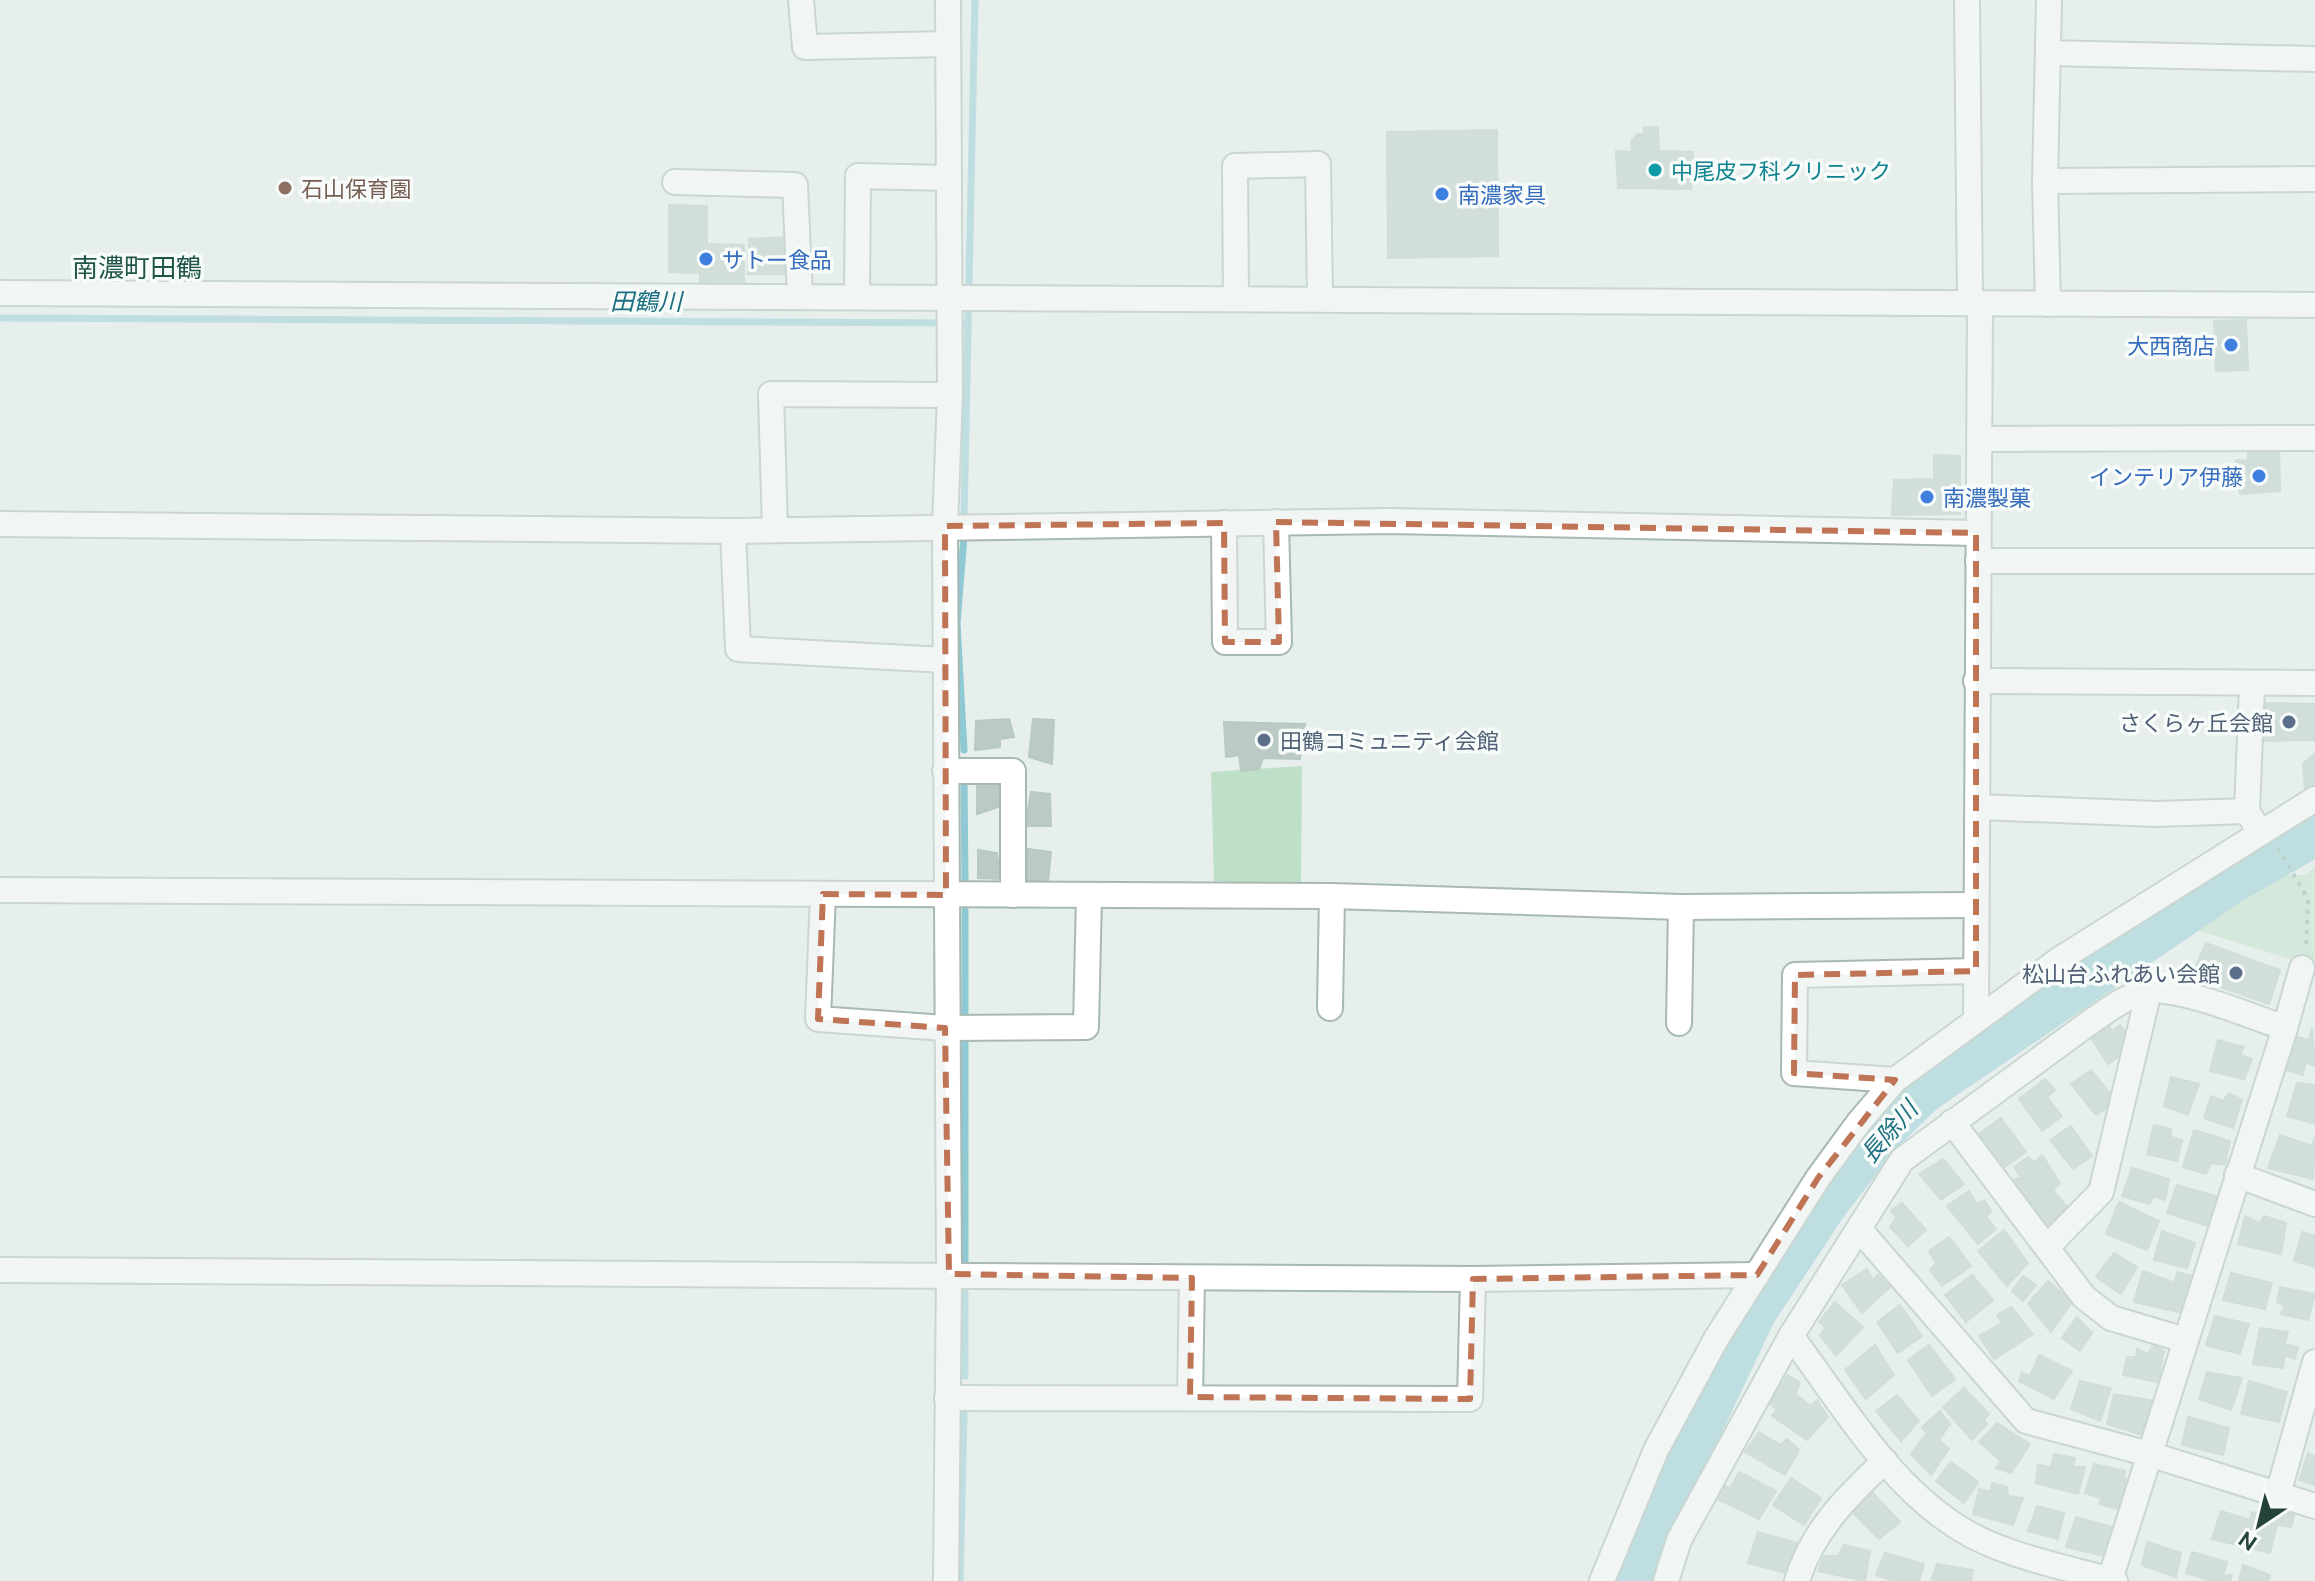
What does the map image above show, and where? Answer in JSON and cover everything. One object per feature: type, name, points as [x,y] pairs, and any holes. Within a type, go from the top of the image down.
[{"type":"street","points":[[801,0],[805,47],[948,44]]},
{"type":"street","points":[[946,1581],[949,1274],[945,1028],[945,526],[950,342],[959,298],[949,178],[948,0]]},
{"type":"street","points":[[1967,0],[1979,439],[1976,533],[1979,807],[1975,905],[1976,1020]]},
{"type":"street","points":[[2048,304],[2045,181],[2049,0]]},
{"type":"street","points":[[2048,53],[2315,59]]},
{"type":"street","points":[[1236,299],[1235,166],[1318,164],[1320,299]]},
{"type":"street","points":[[857,296],[858,176],[949,178]]},
{"type":"street","points":[[2045,181],[2315,179]]},
{"type":"street","points":[[675,182],[795,185],[800,296]]},
{"type":"street","points":[[0,293],[2315,305]]},
{"type":"street","points":[[775,530],[771,394],[950,395]]},
{"type":"street","points":[[1979,439],[2315,438]]},
{"type":"street","points":[[0,524],[733,531],[1390,521],[1976,533]]},
{"type":"street","points":[[1224,523],[1225,642],[1279,642],[1276,522]]},
{"type":"street","points":[[733,531],[738,649],[945,660]]},
{"type":"street","points":[[1978,561],[2315,561]]},
{"type":"street","points":[[1976,681],[2315,683]]},
{"type":"street","points":[[2252,685],[2247,811],[2264,831]]},
{"type":"street","points":[[945,771],[1013,771],[1013,895]]},
{"type":"street","points":[[1602,1581],[1656,1450],[1716,1339],[1818,1178],[1895,1080],[2060,959],[2315,799]]},
{"type":"street","points":[[1979,807],[2156,814],[2247,811]]},
{"type":"street","points":[[0,890],[1332,896],[1681,907],[1975,905]]},
{"type":"street","points":[[823,894],[818,1019],[945,1028],[1086,1027],[1089,895]]},
{"type":"street","points":[[1330,1008],[1332,896]]},
{"type":"street","points":[[1679,1023],[1681,907]]},
{"type":"street","points":[[1791,1336],[1885,1461],[1927,1506],[1962,1530],[2010,1550],[2112,1580],[2302,968]]},
{"type":"street","points":[[1895,1080],[1794,1073],[1795,975],[1976,971]]},
{"type":"street","points":[[1666,1581],[1679,1540],[1791,1336],[1902,1160],[2093,1020],[2124,1000],[2149,991],[2197,999],[2285,1028]]},
{"type":"street","points":[[2048,1246],[2101,1192],[2149,991]]},
{"type":"street","points":[[1952,1122],[2084,1297],[2111,1318],[2185,1340]]},
{"type":"street","points":[[2237,1175],[2315,1204]]},
{"type":"street","points":[[1860,1230],[2026,1421],[2149,1454],[2315,1506]]},
{"type":"street","points":[[0,1270],[1473,1279],[1757,1275]]},
{"type":"street","points":[[1190,1397],[1192,1278]]},
{"type":"street","points":[[947,1398],[1470,1399],[1473,1279]]},
{"type":"street","points":[[2278,1494],[2315,1362]]},
{"type":"street","points":[[1797,1581],[1802,1565],[1840,1502],[1885,1461]]},
{"type":"path","points":[[2264,831],[2308,899],[2309,933],[2302,968]]},
{"type":"highlighted area","points":[[1276,522],[1976,533],[1976,971],[1795,975],[1794,1073],[1895,1080],[1818,1178],[1757,1275],[1473,1279],[1470,1399],[1190,1397],[1192,1278],[949,1274],[945,1028],[818,1019],[823,894],[946,895],[945,526],[1224,523],[1225,642],[1279,642]]},
{"type":"green space","points":[[1302,766],[1301,886],[1214,881],[1211,772]]},
{"type":"green space","points":[[2315,866],[2315,967],[2194,929],[2281,875],[2306,875]]},
{"type":"building","name":"中尾皮フ科クリニック","points":[[1644,127],[1658,127],[1659,151],[1693,152],[1691,189],[1618,188],[1616,151],[1632,152],[1631,142],[1637,134],[1644,134]]},
{"type":"building","name":"南濃家具","points":[[1497,130],[1498,256],[1388,258],[1387,132]]},
{"type":"building","name":"サトー食品","points":[[669,205],[707,206],[707,244],[744,245],[744,289],[700,289],[700,273],[669,272]]},
{"type":"building","points":[[789,237],[791,274],[748,274],[749,239]]},
{"type":"building","name":"大西商店","points":[[2246,320],[2248,370],[2216,371],[2214,321]]},
{"type":"building","name":"インテリア伊藤","points":[[2248,446],[2279,446],[2280,491],[2240,494],[2236,460],[2248,461]]},
{"type":"building","name":"南濃製菓","points":[[1934,455],[1960,456],[1960,514],[1892,515],[1894,480],[1934,479]]},
{"type":"building","name":"さくらヶ丘会館","points":[[2262,703],[2315,704],[2315,740],[2263,741]]},
{"type":"building","points":[[1009,719],[1014,737],[1000,739],[1000,747],[975,750],[976,721]]},
{"type":"building","points":[[1033,719],[1054,720],[1052,764],[1029,757]]},
{"type":"building","name":"田鶴コミュニティ会館","points":[[1224,722],[1305,724],[1300,759],[1263,758],[1259,769],[1241,771],[1239,755],[1226,757]]},
{"type":"building","points":[[2315,753],[2315,784],[2305,788],[2303,764]]},
{"type":"building","points":[[977,780],[999,782],[998,807],[977,814]]},
{"type":"building","points":[[1031,792],[1050,794],[1051,826],[1025,826]]},
{"type":"building","points":[[1028,849],[1051,852],[1048,882],[1027,880]]},
{"type":"building","points":[[978,850],[997,853],[1000,879],[978,878]]},
{"type":"building","name":"松山台ふれあい会館","points":[[2206,943],[2280,970],[2269,1004],[2191,977]]},
{"type":"building","points":[[2107,1022],[2112,1031],[2120,1025],[2127,1034],[2121,1039],[2127,1051],[2108,1064],[2089,1035]]},
{"type":"building","points":[[2312,1028],[2315,1066],[2306,1062],[2303,1075],[2286,1070],[2297,1037],[2309,1040]]},
{"type":"building","points":[[2218,1040],[2244,1047],[2240,1055],[2252,1059],[2244,1079],[2210,1071]]},
{"type":"building","points":[[2091,1070],[2116,1101],[2096,1115],[2071,1084]]},
{"type":"building","points":[[2171,1077],[2199,1084],[2188,1115],[2164,1106]]},
{"type":"building","points":[[2045,1079],[2055,1090],[2047,1097],[2062,1116],[2042,1131],[2019,1099]]},
{"type":"building","points":[[2297,1083],[2315,1085],[2315,1124],[2287,1116]]},
{"type":"building","points":[[2229,1093],[2242,1100],[2233,1128],[2204,1118],[2211,1096],[2223,1101]]},
{"type":"building","points":[[2001,1118],[2026,1152],[2005,1167],[1979,1134]]},
{"type":"building","points":[[2154,1125],[2171,1129],[2171,1137],[2182,1140],[2177,1161],[2147,1154]]},
{"type":"building","points":[[2071,1126],[2092,1156],[2073,1169],[2050,1140]]},
{"type":"building","points":[[2194,1130],[2230,1141],[2225,1165],[2211,1163],[2206,1174],[2183,1167]]},
{"type":"building","points":[[2280,1135],[2312,1146],[2315,1137],[2313,1179],[2268,1168]]},
{"type":"building","points":[[2042,1155],[2060,1183],[2053,1190],[2070,1210],[2048,1226],[2014,1180],[2021,1177],[2014,1167],[2028,1157],[2035,1163]]},
{"type":"building","points":[[1943,1159],[1964,1184],[1941,1200],[1919,1174]]},
{"type":"building","points":[[2132,1168],[2169,1179],[2165,1200],[2153,1196],[2150,1204],[2122,1196]]},
{"type":"building","points":[[2177,1185],[2218,1197],[2211,1227],[2167,1213]]},
{"type":"building","points":[[1969,1191],[1977,1204],[1984,1200],[1991,1211],[1986,1217],[1996,1229],[1978,1244],[1947,1206]]},
{"type":"building","points":[[2119,1202],[2159,1221],[2147,1250],[2106,1234]]},
{"type":"building","points":[[1902,1203],[1926,1230],[1908,1246],[1890,1227],[1896,1218],[1891,1210]]},
{"type":"building","points":[[2245,1216],[2260,1223],[2264,1216],[2286,1223],[2281,1254],[2238,1244]]},
{"type":"building","points":[[2004,1230],[2028,1263],[2007,1286],[1978,1251]]},
{"type":"building","points":[[2162,1231],[2195,1243],[2187,1268],[2154,1260]]},
{"type":"building","points":[[2302,1232],[2315,1236],[2315,1267],[2294,1261]]},
{"type":"building","points":[[1949,1237],[1971,1266],[1942,1286],[1930,1270],[1936,1263],[1929,1251]]},
{"type":"building","points":[[2114,1253],[2137,1267],[2121,1294],[2096,1277]]},
{"type":"building","points":[[1867,1269],[1873,1280],[1878,1275],[1890,1287],[1862,1313],[1842,1285]]},
{"type":"building","points":[[2143,1271],[2175,1283],[2177,1272],[2196,1277],[2183,1313],[2134,1302]]},
{"type":"building","points":[[2231,1273],[2272,1283],[2265,1309],[2223,1300]]},
{"type":"building","points":[[1972,1275],[1993,1300],[1966,1322],[1945,1295]]},
{"type":"building","points":[[2023,1276],[2036,1285],[2023,1301],[2012,1291]]},
{"type":"building","points":[[2048,1281],[2072,1302],[2051,1332],[2028,1304]]},
{"type":"building","points":[[2280,1287],[2315,1294],[2308,1320],[2281,1314],[2285,1306],[2277,1302]]},
{"type":"building","points":[[1835,1302],[1863,1327],[1836,1356],[1820,1335],[1826,1328],[1819,1322]]},
{"type":"building","points":[[1900,1305],[1922,1336],[1898,1353],[1877,1322]]},
{"type":"building","points":[[2011,1307],[2033,1334],[1994,1359],[1979,1336],[2002,1323],[1997,1315]]},
{"type":"building","points":[[2215,1316],[2249,1324],[2240,1354],[2206,1345]]},
{"type":"building","points":[[2077,1317],[2092,1333],[2080,1351],[2062,1338]]},
{"type":"building","points":[[2260,1328],[2288,1332],[2285,1344],[2298,1347],[2295,1359],[2285,1355],[2283,1368],[2253,1364]]},
{"type":"building","points":[[1875,1345],[1894,1375],[1866,1399],[1845,1370]]},
{"type":"building","points":[[1929,1345],[1955,1379],[1932,1396],[1908,1360]]},
{"type":"building","points":[[2153,1345],[2164,1351],[2158,1382],[2123,1375],[2127,1357],[2136,1357],[2137,1349],[2148,1354]]},
{"type":"building","points":[[2039,1355],[2072,1371],[2054,1399],[2019,1381],[2022,1373],[2030,1376]]},
{"type":"building","points":[[2207,1372],[2242,1378],[2231,1410],[2199,1399]]},
{"type":"building","points":[[1788,1375],[1800,1383],[1795,1394],[1811,1406],[1817,1400],[1828,1417],[1807,1440],[1772,1416],[1777,1410],[1769,1403]]},
{"type":"building","points":[[2080,1381],[2111,1388],[2100,1421],[2071,1409]]},
{"type":"building","points":[[2249,1381],[2287,1392],[2279,1422],[2241,1414]]},
{"type":"building","points":[[1964,1388],[1989,1414],[1984,1419],[1987,1424],[1972,1440],[1943,1407]]},
{"type":"building","points":[[2114,1394],[2156,1401],[2146,1436],[2107,1424]]},
{"type":"building","points":[[1897,1395],[1919,1421],[1901,1441],[1876,1411]]},
{"type":"building","points":[[1940,1411],[1950,1424],[1939,1440],[1949,1449],[1931,1475],[1911,1454],[1927,1433],[1922,1427]]},
{"type":"building","points":[[2188,1417],[2229,1428],[2223,1455],[2182,1445]]},
{"type":"building","points":[[1997,1423],[2030,1444],[2011,1473],[1996,1468],[2001,1461],[1979,1442]]},
{"type":"building","points":[[1759,1432],[1780,1445],[1787,1439],[1799,1450],[1785,1475],[1745,1452]]},
{"type":"building","points":[[2308,1453],[2315,1457],[2315,1485],[2299,1480]]},
{"type":"building","points":[[2054,1454],[2075,1458],[2073,1467],[2085,1467],[2078,1494],[2036,1483],[2038,1465],[2051,1467]]},
{"type":"building","points":[[1951,1462],[1978,1482],[1964,1503],[1936,1481]]},
{"type":"building","points":[[2094,1464],[2125,1471],[2124,1478],[2132,1481],[2125,1511],[2099,1504],[2102,1498],[2085,1493]]},
{"type":"building","points":[[1739,1472],[1776,1491],[1759,1519],[1717,1499],[1724,1485],[1730,1489]]},
{"type":"building","points":[[1791,1478],[1821,1498],[1804,1525],[1773,1505]]},
{"type":"building","points":[[1992,1483],[2007,1487],[2008,1496],[2023,1498],[2013,1525],[1973,1514],[1979,1489],[1991,1492]]},
{"type":"building","points":[[1873,1493],[1900,1522],[1879,1539],[1851,1511]]},
{"type":"building","points":[[2277,1504],[2295,1512],[2291,1527],[2277,1525],[2270,1553],[2212,1539],[2221,1511],[2250,1520],[2252,1512],[2273,1516]]},
{"type":"building","points":[[2037,1506],[2064,1513],[2058,1539],[2028,1531]]},
{"type":"building","points":[[2076,1517],[2116,1528],[2108,1557],[2066,1547]]},
{"type":"building","points":[[1758,1532],[1797,1543],[1789,1574],[1748,1563]]},
{"type":"building","points":[[2147,1542],[2181,1553],[2176,1577],[2142,1565]]},
{"type":"building","points":[[1844,1545],[1870,1551],[1865,1581],[1818,1571],[1824,1556],[1838,1556]]},
{"type":"building","points":[[2192,1552],[2227,1562],[2223,1576],[2232,1575],[2230,1581],[2212,1581],[2186,1573]]},
{"type":"building","points":[[1885,1553],[1924,1564],[1919,1581],[1895,1581],[1876,1575]]},
{"type":"building","points":[[1937,1564],[1973,1570],[1971,1581],[1931,1581]]},
{"type":"building","points":[[2243,1565],[2270,1575],[2268,1581],[2239,1581]]},
{"type":"waterway","name":"田鶴川","points":[[964,518],[975,0]]},
{"type":"waterway","name":"田鶴川","points":[[0,318],[968,323]]},
{"type":"waterway","points":[[964,536],[957,623],[964,750]]},
{"type":"waterway","points":[[964,778],[965,881]]},
{"type":"waterway","name":"長除川","points":[[1629,1581],[1755,1313],[1827,1204],[1880,1135],[1923,1093],[2233,882],[2315,835]]},
{"type":"waterway","points":[[965,911],[965,1014]]},
{"type":"waterway","points":[[965,1031],[965,1261]]},
{"type":"waterway","points":[[965,1293],[965,1376]]},
{"type":"waterway","points":[[960,1581],[964,1414]]},
{"type":"place","name":"中尾皮フ科クリニック","points":[[1655,170]]},
{"type":"place","name":"石山保育園","points":[[285,188]]},
{"type":"place","name":"南濃家具","points":[[1442,194]]},
{"type":"place","name":"サトー食品","points":[[706,259]]},
{"type":"place","name":"大西商店","points":[[2231,345]]},
{"type":"place","name":"インテリア伊藤","points":[[2259,476]]},
{"type":"place","name":"南濃製菓","points":[[1927,497]]},
{"type":"place","name":"さくらヶ丘会館","points":[[2289,722]]},
{"type":"place","name":"田鶴コミュニティ会館","points":[[1264,740]]},
{"type":"place","name":"松山台ふれあい会館","points":[[2236,973]]},
{"type":"district","name":"南濃町田鶴","points":[[137,267]]}]
